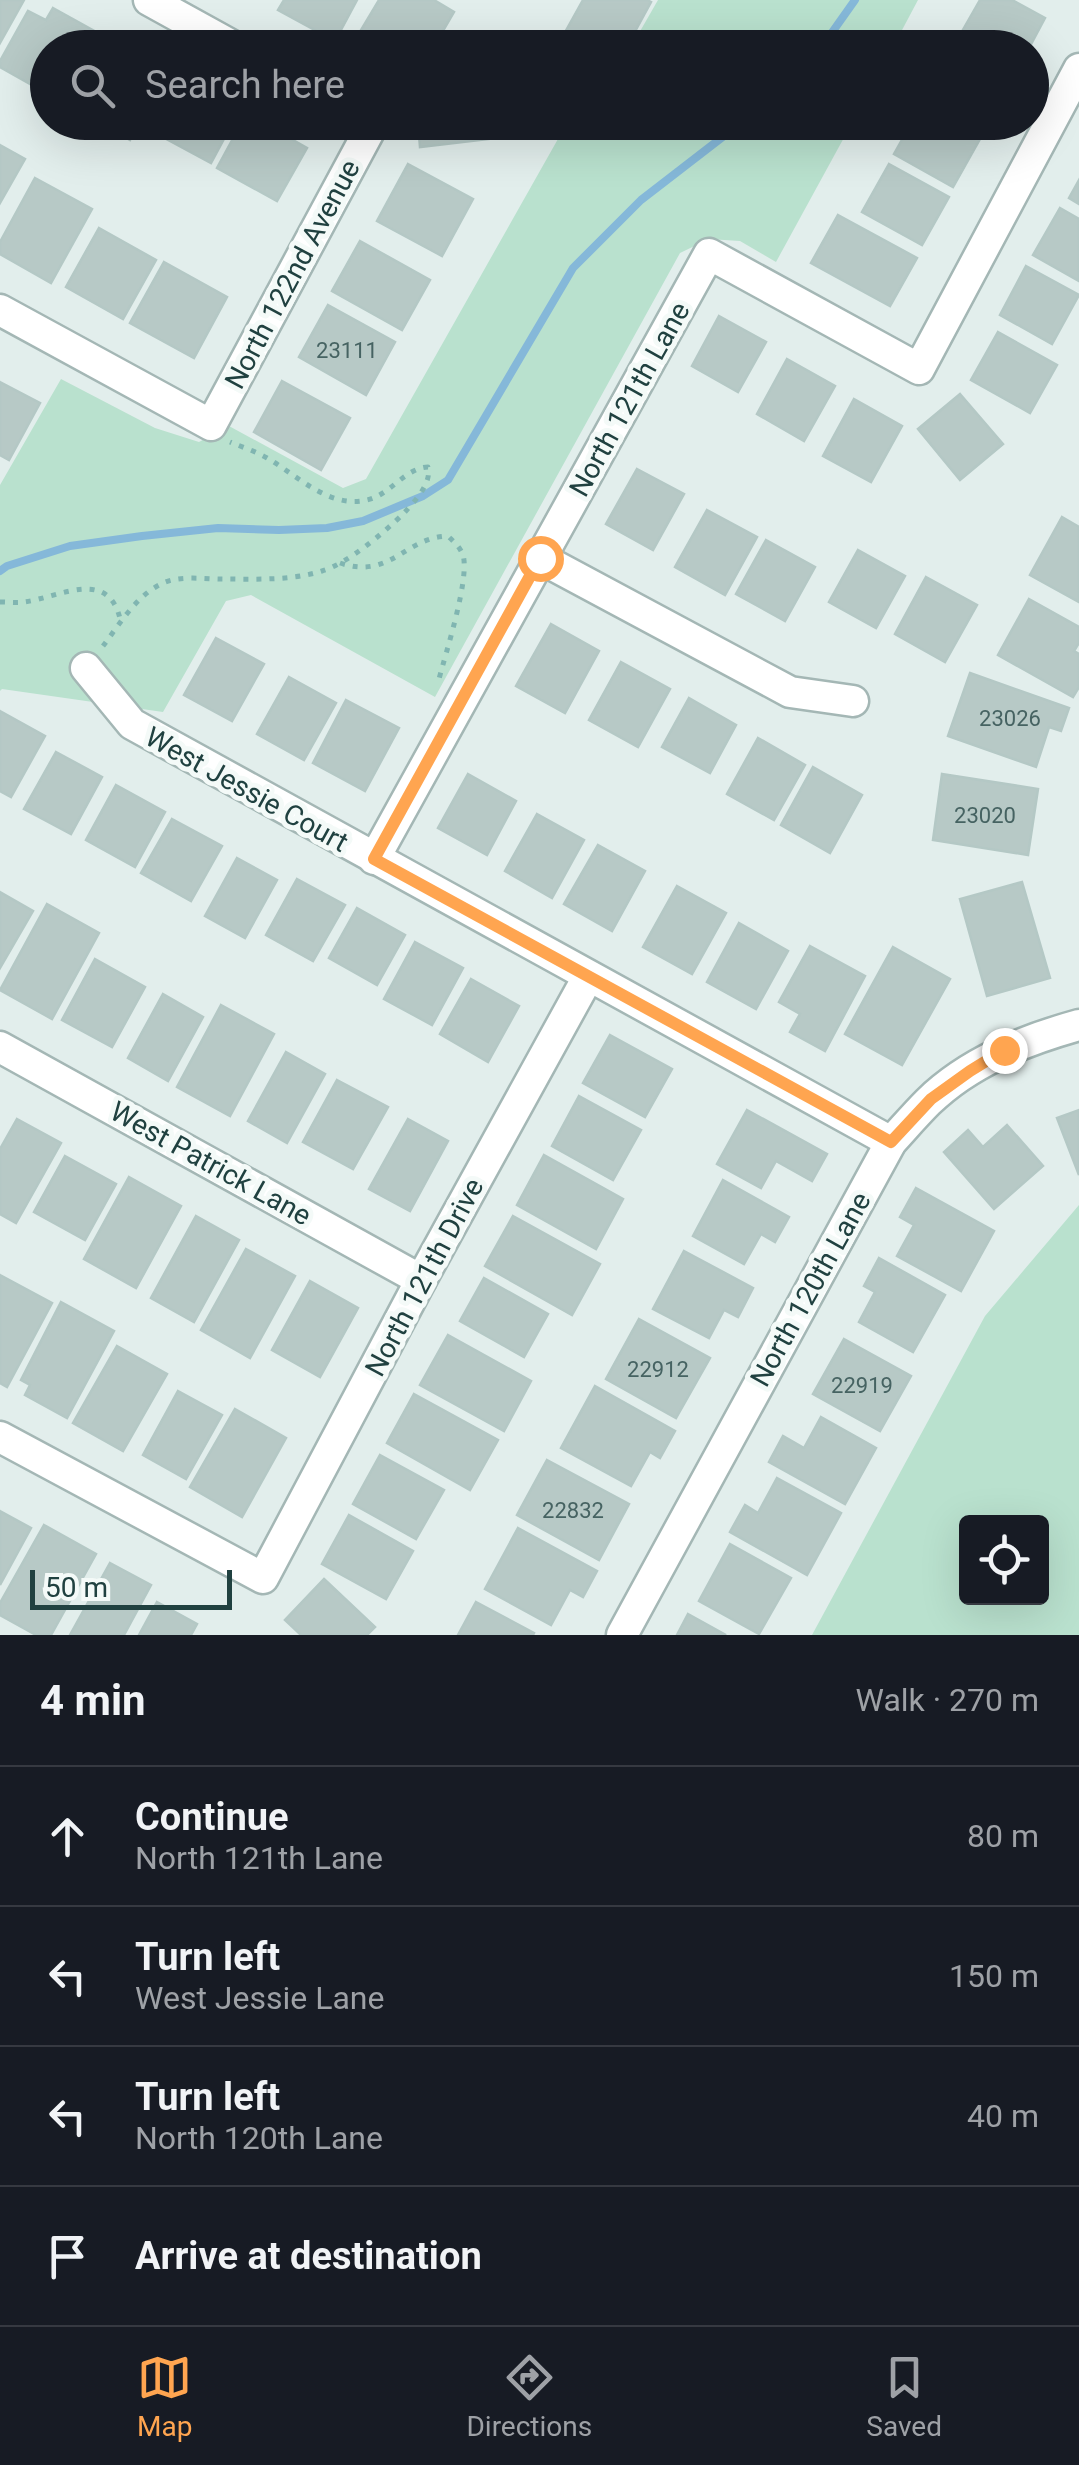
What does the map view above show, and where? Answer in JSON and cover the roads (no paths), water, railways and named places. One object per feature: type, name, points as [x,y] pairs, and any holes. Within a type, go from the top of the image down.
[{"type":"street","points":[[149,0],[203,30]]},
{"type":"street","name":"North 121th Lane","points":[[1049,125],[1079,69]]},
{"type":"street","name":"North 122nd Avenue","points":[[0,310],[211,425],[364,140]]},
{"type":"street","name":"North 121th Lane","points":[[374,859],[710,254],[918,369],[1041,140]]},
{"type":"street","points":[[540,558],[790,692],[853,701]]},
{"type":"street","name":"West Jessie Court","points":[[86,668],[132,724],[891,1142]]},
{"type":"street","name":"North 121th Drive","points":[[0,1437],[263,1578],[588,977]]},
{"type":"street","name":"North 120th Lane","points":[[622,1635],[891,1142],[931,1099],[970,1071],[1004,1050],[1079,1025]]},
{"type":"street","name":"West Patrick Lane","points":[[0,1047],[421,1280]]},
{"type":"waterway","points":[[834,30],[855,0]]},
{"type":"waterway","points":[[0,571],[70,546],[142,536],[218,528],[327,528],[363,521],[423,496],[448,480],[573,268],[641,200],[719,140]]}]
